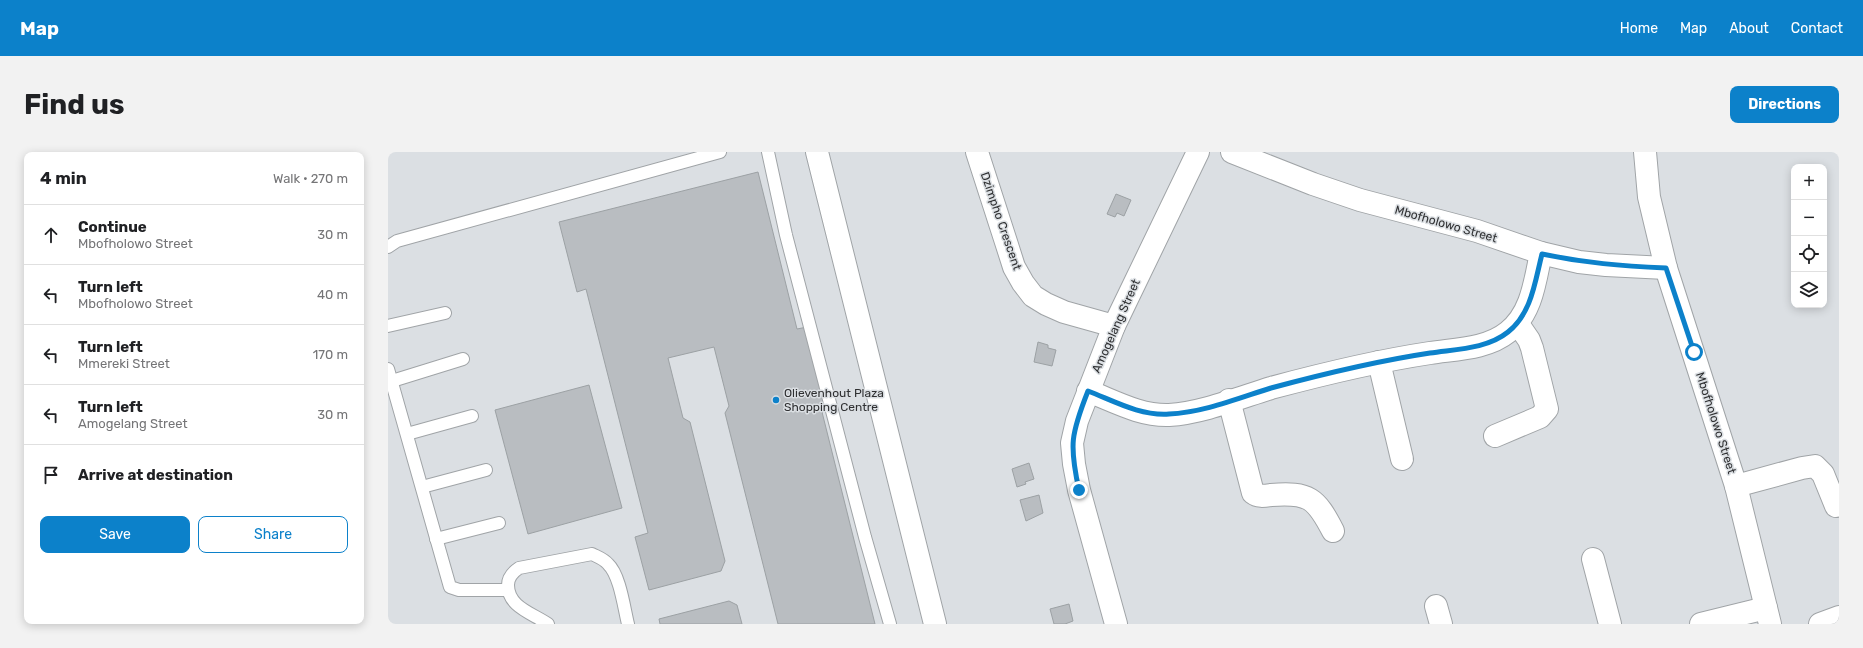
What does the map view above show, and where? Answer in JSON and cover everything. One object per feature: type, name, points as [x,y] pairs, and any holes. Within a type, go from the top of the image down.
[{"type":"street","points":[[817,152],[935,624]]},
{"type":"street","name":"Dzimpho Crescent","points":[[977,152],[1014,267],[1023,283],[1033,296],[1064,312],[1114,326]]},
{"type":"street","name":"Amogelang Street","points":[[1116,624],[1074,464],[1072,443],[1076,421],[1114,326],[1198,152]]},
{"type":"street","name":"Mbofholowo Street","points":[[1232,152],[1313,184],[1360,200],[1477,231],[1542,254],[1579,262],[1666,268]]},
{"type":"street","name":"Mbofholowo Street","points":[[1645,152],[1648,197],[1666,268],[1736,486],[1768,616]]},
{"type":"street","points":[[1088,391],[1135,410],[1154,414],[1169,414],[1191,411],[1379,362],[1488,343],[1499,338],[1518,324],[1529,303],[1542,254]]},
{"type":"street","points":[[1495,436],[1540,417],[1547,409],[1532,348],[1529,340],[1518,324]]},
{"type":"street","points":[[1379,362],[1402,459]]},
{"type":"street","points":[[1229,400],[1253,493],[1258,496],[1291,494],[1309,499],[1318,505],[1333,531]]},
{"type":"street","name":"Mbofholowo Street","points":[[1736,486],[1802,468],[1815,466],[1823,474],[1836,506]]},
{"type":"street","points":[[1594,559],[1610,624]]},
{"type":"street","points":[[1701,624],[1768,616]]},
{"type":"street","points":[[1820,624],[1839,617]]},
{"type":"lane","points":[[388,248],[397,241],[720,152]]},
{"type":"lane","points":[[768,152],[786,235],[865,537],[890,624]]},
{"type":"lane","points":[[388,326],[445,313]]},
{"type":"lane","points":[[463,359],[390,375],[450,587],[459,590],[508,590]]},
{"type":"lane","points":[[407,434],[472,416]]},
{"type":"lane","points":[[422,487],[486,470]]},
{"type":"lane","points":[[436,539],[499,523]]},
{"type":"lane","points":[[548,624],[519,607],[512,600],[508,590],[508,581],[512,572],[519,568],[592,554],[602,558],[609,564],[615,575],[628,624]]},
{"type":"building","name":"Olievenhout Plaza Shopping Centre","points":[[758,172],[797,329],[807,327],[828,410],[822,412],[875,624],[778,624],[725,413],[729,406],[714,347],[668,358],[683,418],[690,422],[725,561],[721,571],[649,590],[635,537],[648,533],[586,289],[577,292],[559,222]]},
{"type":"building","points":[[1116,194],[1131,200],[1124,216],[1117,213],[1115,217],[1107,214]]},
{"type":"building","points":[[1038,342],[1048,345],[1048,348],[1056,350],[1052,366],[1034,362]]},
{"type":"building","points":[[589,385],[622,508],[528,534],[495,410]]},
{"type":"building","points":[[1029,463],[1034,479],[1017,487],[1012,469]]},
{"type":"building","points":[[1039,495],[1043,513],[1026,521],[1020,500]]},
{"type":"building","points":[[729,601],[737,605],[742,624],[660,624],[659,619]]},
{"type":"building","points":[[1069,604],[1073,621],[1065,624],[1054,624],[1050,609]]},
{"type":"place","name":"Olievenhout Plaza Shopping Centre","points":[[776,400]]},
{"type":"route","points":[[1079,490],[1072,443],[1076,421],[1088,391],[1135,410],[1154,414],[1169,414],[1191,411],[1275,387],[1379,362],[1475,347],[1499,338],[1518,324],[1529,303],[1542,254],[1579,262],[1666,268],[1694,352]]}]
